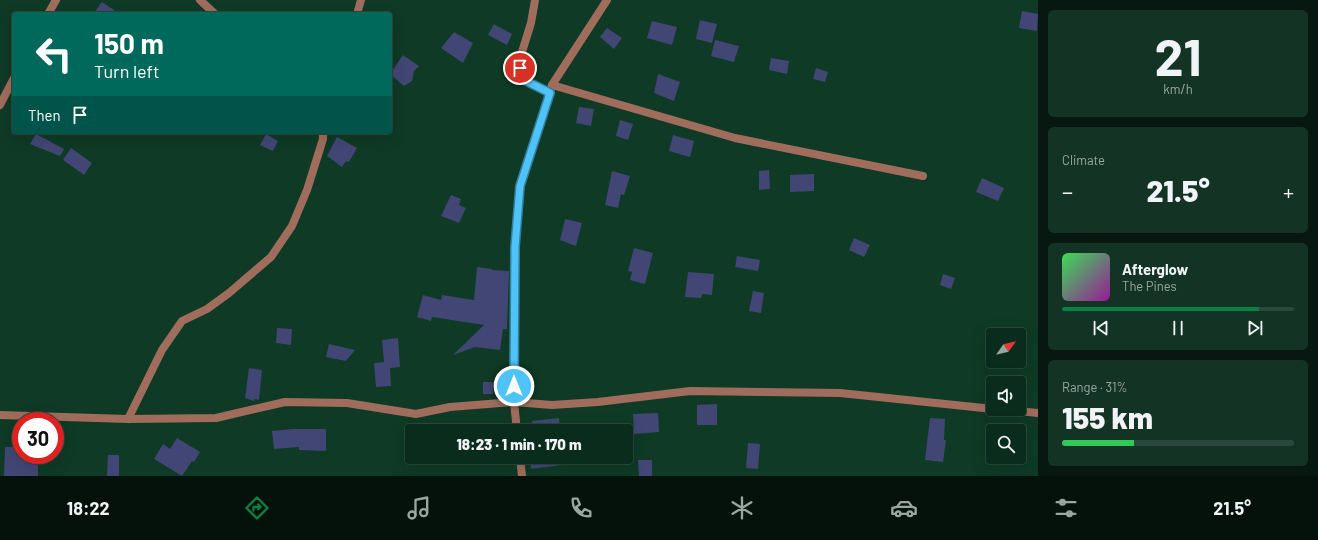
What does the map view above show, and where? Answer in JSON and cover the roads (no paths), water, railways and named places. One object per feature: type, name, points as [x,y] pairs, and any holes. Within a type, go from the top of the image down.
[{"type":"street","points":[[49,12],[56,0]]},
{"type":"street","points":[[200,0],[213,12]]},
{"type":"street","points":[[358,12],[361,0]]},
{"type":"street","points":[[535,0],[531,23],[522,52],[520,68],[526,81],[735,138],[923,176]]},
{"type":"street","points":[[517,424],[514,402],[515,247],[520,186],[551,89],[607,0]]},
{"type":"street","points":[[0,105],[12,82]]},
{"type":"street","points":[[128,419],[162,350],[182,321],[207,309],[229,293],[271,256],[292,226],[307,190],[323,139],[323,134]]},
{"type":"street","points":[[0,415],[128,419],[216,418],[285,402],[347,403],[416,414],[450,407],[514,402],[552,404],[598,402],[690,391],[858,395],[986,407]]},
{"type":"street","points":[[1026,412],[1038,413]]},
{"type":"street","points":[[521,464],[522,476]]}]
